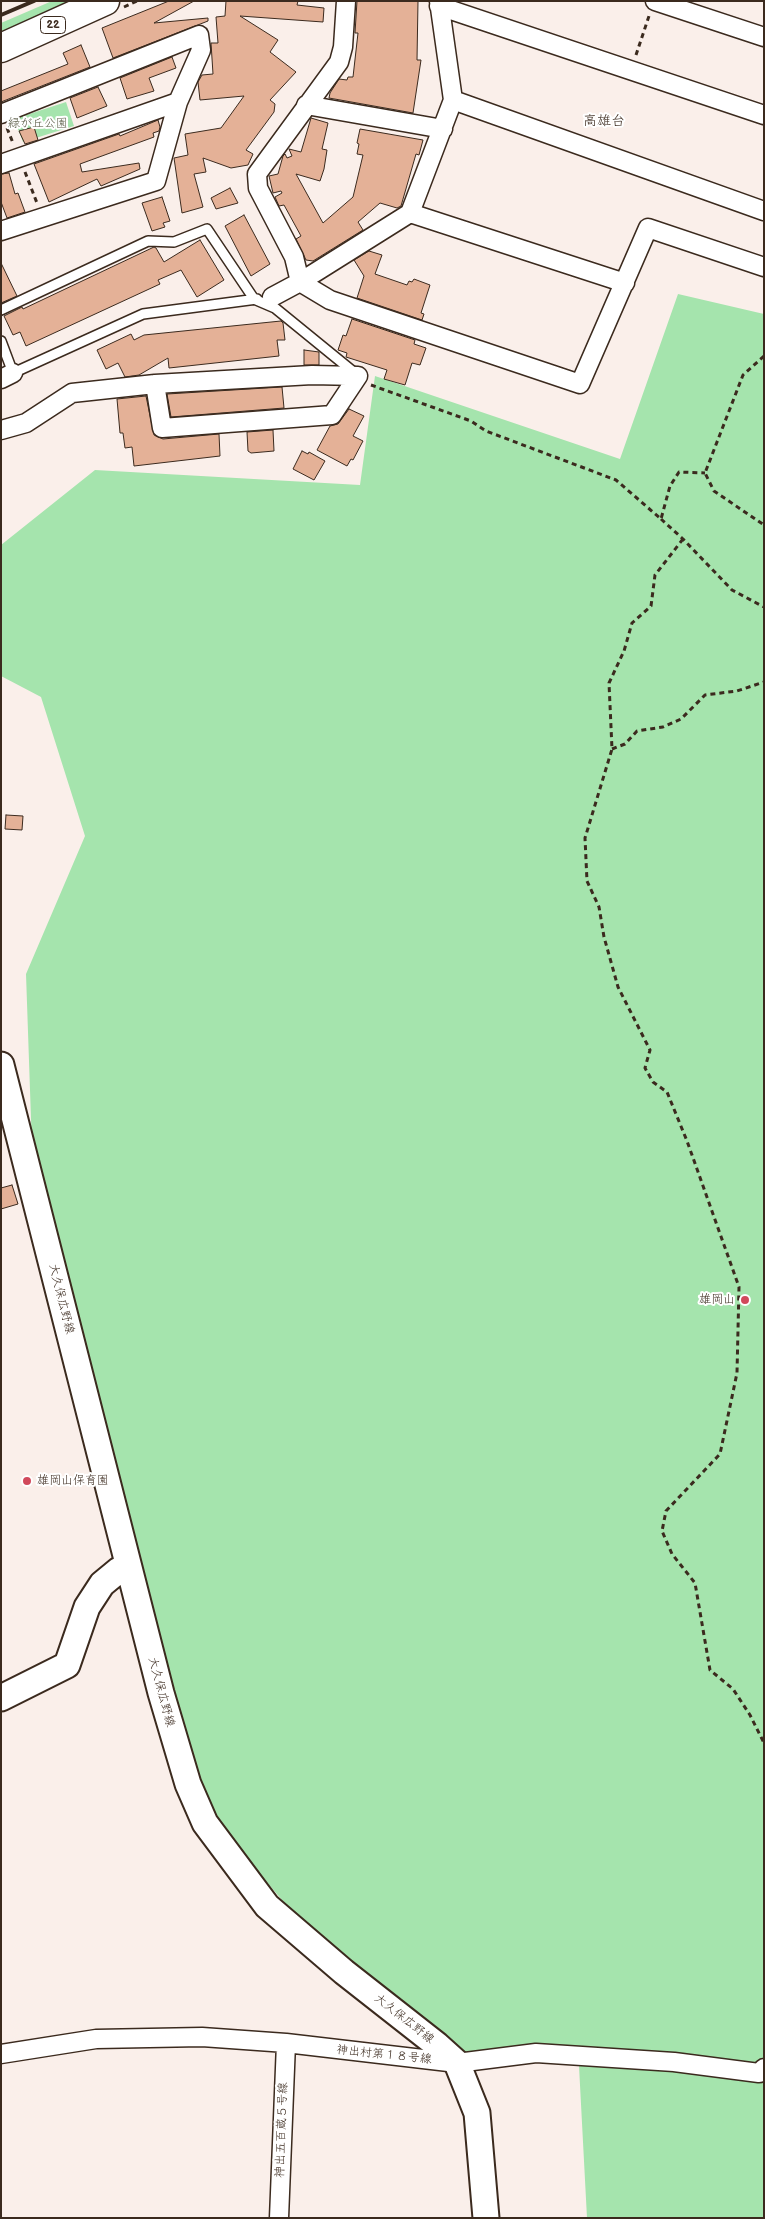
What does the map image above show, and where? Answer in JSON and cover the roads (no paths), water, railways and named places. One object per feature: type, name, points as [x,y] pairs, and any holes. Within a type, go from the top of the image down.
[{"type":"main road","name":"22","points":[[1,48],[105,1]]},
{"type":"street","points":[[346,1],[343,47],[339,62],[306,105],[258,174],[258,188],[294,257],[300,282],[330,300],[580,384],[648,228],[764,267]]},
{"type":"street","points":[[272,297],[300,282],[410,214],[453,100],[439,4],[764,115]]},
{"type":"street","points":[[653,6],[764,37]]},
{"type":"street","points":[[1,114],[199,35],[201,50],[178,102],[156,181],[1,231]]},
{"type":"street","points":[[453,100],[764,211]]},
{"type":"street","points":[[1,164],[178,102]]},
{"type":"street","points":[[306,105],[443,129]]},
{"type":"street","points":[[410,214],[624,282]]},
{"type":"street","points":[[1,430],[26,423],[72,393],[156,384],[312,375],[358,376]]},
{"type":"street","points":[[156,384],[162,428],[332,415],[358,376]]},
{"type":"street","name":"大久保広野線","points":[[1,1065],[7,1107],[123,1564],[188,1784],[205,1822],[267,1906],[344,1972],[457,2063],[477,2113],[486,2218]]},
{"type":"street","points":[[1,1698],[67,1665],[86,1608],[102,1584],[123,1564]]},
{"type":"street","name":"神出村第１８号線","points":[[1,2054],[96,2040],[202,2037],[286,2043],[457,2063],[536,2053],[674,2062],[762,2071]]},
{"type":"street","name":"神出五百蔵５号線","points":[[278,2218],[286,2043]]},
{"type":"lane","points":[[1,310],[148,241],[174,242],[207,229],[254,300],[275,308],[358,376]]},
{"type":"lane","points":[[1,341],[7,376],[143,314],[272,297]]},
{"type":"railway","points":[[1,15],[34,1]]},
{"type":"place","name":"雄岡山","points":[[745,1300]]},
{"type":"place","name":"雄岡山保育園","points":[[27,1481]]},
{"type":"district","name":"高雄台","points":[[604,121]]},
{"type":"park label","name":"緑が丘公園","points":[[38,124]]}]
